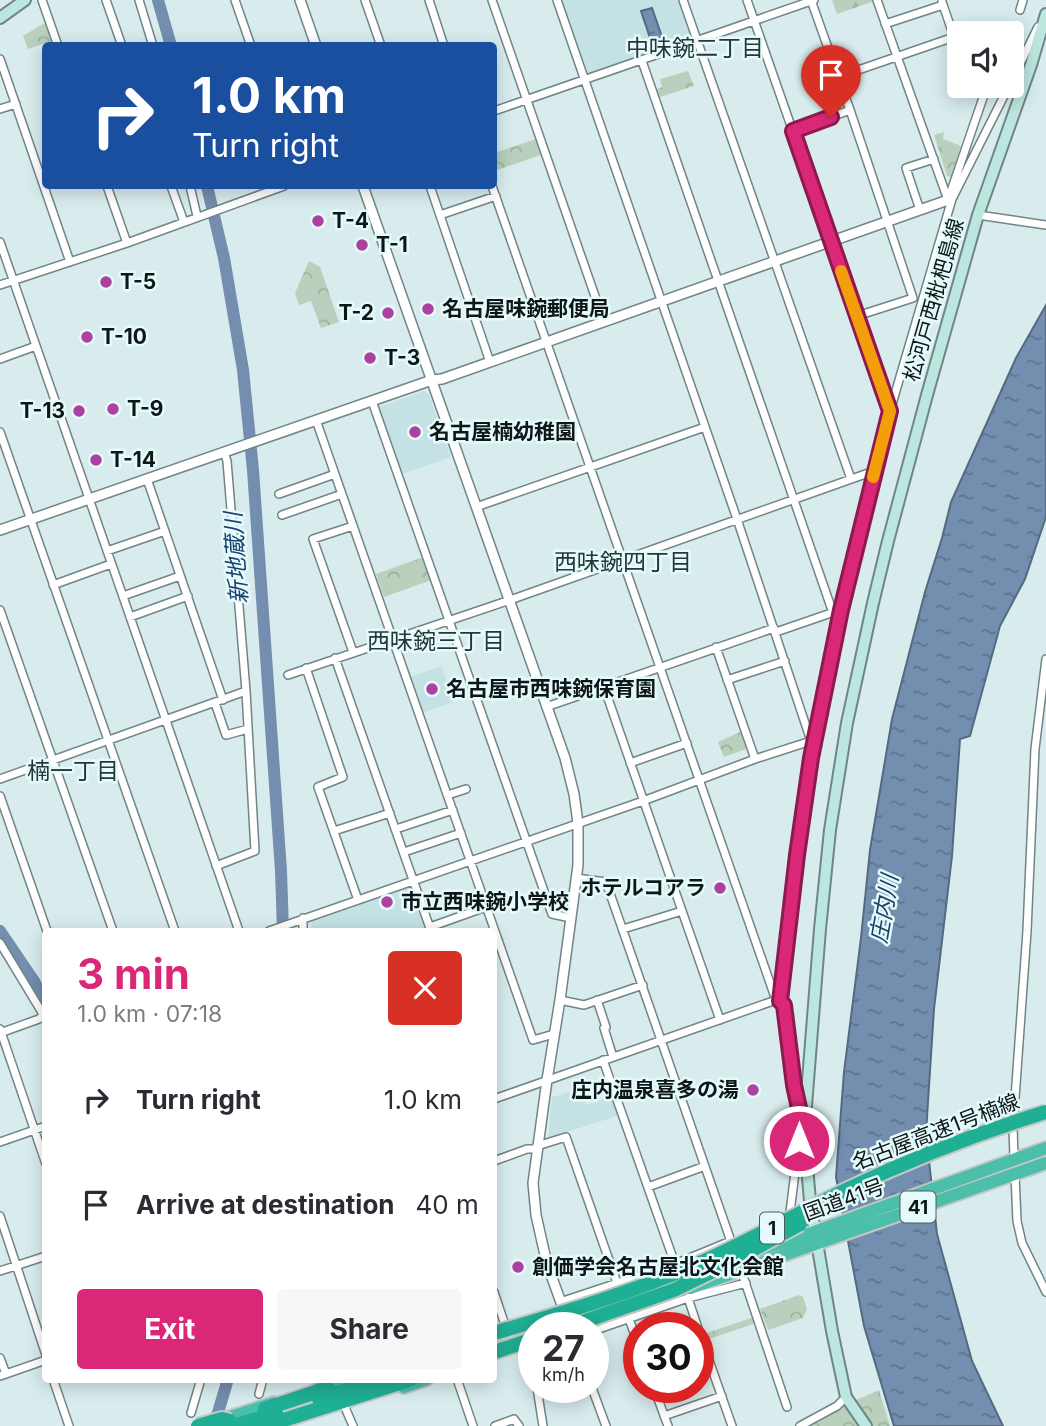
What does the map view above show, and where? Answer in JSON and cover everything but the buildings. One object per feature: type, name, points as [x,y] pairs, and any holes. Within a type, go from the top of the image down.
[{"type":"highway","name":"名古屋高速1号楠線","points":[[498,1331],[617,1296],[668,1276],[880,1175],[983,1133],[1046,1112]]},
{"type":"highway","name":"名古屋高速1号楠線","points":[[609,1313],[674,1290],[883,1182],[951,1154],[1046,1121]]},
{"type":"highway","name":"国道41号","points":[[609,1317],[1046,1148]]},
{"type":"highway","name":"国道41号","points":[[498,1331],[562,1305],[675,1271],[822,1235],[1046,1163]]},
{"type":"highway","points":[[585,1312],[727,1259],[742,1256]]},
{"type":"highway","points":[[497,1342],[518,1335]]},
{"type":"highway","points":[[497,1354],[518,1348]]},
{"type":"highway","points":[[235,1420],[336,1383]]},
{"type":"highway","points":[[197,1422],[235,1420],[344,1383]]},
{"type":"highway","points":[[213,1426],[365,1383]]},
{"type":"highway","points":[[265,1426],[402,1383]]},
{"type":"highway","points":[[376,1396],[405,1383]]},
{"type":"highway","points":[[284,1426],[415,1383]]},
{"type":"main road","points":[[0,18],[25,0]]},
{"type":"main road","name":"松河戸西枇杷島線","points":[[866,1426],[846,1396],[822,1235],[810,1201],[804,1131],[830,830],[847,723],[888,541],[978,215],[1046,14]]},
{"type":"street","points":[[42,0],[57,42]]},
{"type":"street","points":[[106,0],[121,42]]},
{"type":"street","points":[[139,0],[152,42]]},
{"type":"street","points":[[235,0],[250,42]]},
{"type":"street","points":[[300,0],[315,42]]},
{"type":"street","points":[[365,0],[380,42]]},
{"type":"street","points":[[429,0],[443,42]]},
{"type":"street","points":[[492,0],[604,322]]},
{"type":"street","points":[[556,0],[813,741]]},
{"type":"street","points":[[683,0],[851,479]]},
{"type":"street","points":[[747,0],[890,411]]},
{"type":"street","points":[[497,110],[813,0],[913,298],[857,316]]},
{"type":"street","points":[[877,0],[950,200]]},
{"type":"street","points":[[1020,10],[1023,0]]},
{"type":"street","points":[[885,24],[942,2],[950,21]]},
{"type":"street","points":[[1024,56],[1038,27],[1042,28]]},
{"type":"street","points":[[838,76],[947,42]]},
{"type":"street","points":[[642,61],[794,499],[837,611]]},
{"type":"street","points":[[1,65],[42,180]]},
{"type":"street","points":[[778,1001],[813,741],[837,611],[950,200],[983,98]]},
{"type":"street","points":[[0,530],[432,380],[442,379],[950,200],[1003,98]]},
{"type":"street","points":[[0,109],[16,104]]},
{"type":"street","points":[[793,131],[850,110]]},
{"type":"street","points":[[919,210],[906,168],[934,159]]},
{"type":"street","points":[[45,189],[70,262]]},
{"type":"street","points":[[108,189],[127,243]]},
{"type":"street","points":[[172,189],[184,222]]},
{"type":"street","points":[[191,189],[197,216]]},
{"type":"street","points":[[0,285],[127,243],[276,189]]},
{"type":"street","points":[[364,189],[570,776],[578,823],[579,849],[533,1183],[536,1215],[547,1264],[565,1312]]},
{"type":"street","points":[[431,189],[490,362]]},
{"type":"street","points":[[493,189],[778,1001],[784,1005],[794,1085],[804,1131],[799,1141],[785,1231],[735,1251],[606,882],[576,878]]},
{"type":"street","points":[[440,215],[496,196]]},
{"type":"street","points":[[978,215],[1046,225]]},
{"type":"street","points":[[0,242],[238,928]]},
{"type":"street","points":[[0,359],[36,346]]},
{"type":"street","points":[[372,401],[552,914],[571,918]]},
{"type":"street","points":[[316,420],[493,928]]},
{"type":"street","points":[[476,507],[705,427]]},
{"type":"street","points":[[0,432],[174,928]]},
{"type":"street","points":[[216,866],[255,851],[246,691],[227,461],[224,452]]},
{"type":"street","points":[[288,674],[510,600],[874,471]]},
{"type":"street","points":[[279,494],[335,474]]},
{"type":"street","points":[[147,479],[223,700]]},
{"type":"street","points":[[282,514],[342,494]]},
{"type":"street","points":[[353,526],[313,539],[353,652]]},
{"type":"street","points":[[107,551],[165,531]]},
{"type":"street","points":[[54,585],[111,564]]},
{"type":"street","points":[[123,596],[180,576]]},
{"type":"street","points":[[130,617],[188,596]]},
{"type":"street","points":[[0,610],[112,928]]},
{"type":"street","points":[[546,707],[716,647],[837,611]]},
{"type":"street","points":[[716,647],[755,759]]},
{"type":"street","points":[[335,658],[431,928]]},
{"type":"street","points":[[1013,1159],[1035,749],[1046,659]]},
{"type":"street","points":[[727,680],[785,661]]},
{"type":"street","points":[[306,668],[343,777],[318,787],[358,900]]},
{"type":"street","points":[[604,687],[720,1020]]},
{"type":"street","points":[[0,779],[246,691]]},
{"type":"street","points":[[215,703],[226,736],[248,729]]},
{"type":"street","points":[[277,928],[643,802],[755,759],[813,741]]},
{"type":"street","points":[[630,763],[687,743]]},
{"type":"street","points":[[448,795],[466,789]]},
{"type":"street","points":[[0,796],[46,928]]},
{"type":"street","points":[[396,829],[453,810]]},
{"type":"street","points":[[334,831],[390,813]]},
{"type":"street","points":[[404,852],[461,833]]},
{"type":"street","points":[[434,928],[486,907]]},
{"type":"street","points":[[623,929],[682,911]]},
{"type":"street","points":[[303,918],[303,928]]},
{"type":"street","points":[[497,938],[533,1041],[554,1034]]},
{"type":"street","points":[[0,943],[42,1010]]},
{"type":"street","points":[[560,1000],[584,1005],[643,985]]},
{"type":"street","points":[[597,1000],[612,1057]]},
{"type":"street","points":[[497,1097],[778,1001]]},
{"type":"street","points":[[42,1017],[0,1031],[42,1153]]},
{"type":"street","points":[[603,1060],[675,1264]]},
{"type":"street","points":[[0,1142],[42,1127]]},
{"type":"street","points":[[497,1160],[566,1137],[617,1283]]},
{"type":"street","points":[[648,1187],[705,1166]]},
{"type":"street","points":[[1015,1174],[1017,1221],[1022,1242],[1046,1292]]},
{"type":"street","points":[[0,1216],[42,1346]]},
{"type":"street","points":[[562,1305],[731,1241]]},
{"type":"street","points":[[0,1271],[42,1257]]},
{"type":"street","points":[[649,1312],[744,1279],[787,1407]]},
{"type":"street","points":[[688,1298],[693,1312]]},
{"type":"street","points":[[0,1358],[3,1375],[42,1360]]},
{"type":"street","points":[[714,1374],[732,1426]]},
{"type":"street","points":[[54,1383],[69,1426]]},
{"type":"street","points":[[197,1422],[201,1383]]},
{"type":"street","points":[[259,1394],[262,1383]]},
{"type":"street","points":[[458,1383],[472,1426]]},
{"type":"street","points":[[664,1416],[722,1396]]},
{"type":"street","points":[[800,1426],[837,1406],[846,1396]]},
{"type":"street","points":[[539,1403],[543,1426]]},
{"type":"street","points":[[598,1403],[606,1426]]},
{"type":"street","points":[[659,1403],[668,1426]]},
{"type":"street","points":[[344,1405],[353,1426]]},
{"type":"street","points":[[495,1426],[514,1419],[519,1426]]},
{"type":"shaded area","points":[[561,0],[679,0],[692,36],[691,39],[588,74]]},
{"type":"shaded area","name":"名古屋楠幼稚園","points":[[424,391],[429,395],[451,457],[402,474],[379,407]]},
{"type":"shaded area","name":"名古屋市西味鋺保育園","points":[[442,666],[453,702],[422,713],[410,677]]},
{"type":"shaded area","name":"市立西味鋺小学校","points":[[408,885],[426,928],[311,928],[313,918]]},
{"type":"shaded area","points":[[581,1089],[586,1105],[614,1096],[620,1115],[548,1138],[552,1097]]},
{"type":"green space","points":[[832,0],[874,0],[874,1],[837,14]]},
{"type":"green space","points":[[48,21],[55,40],[42,42],[28,49],[23,36]]},
{"type":"green space","points":[[688,71],[694,86],[657,98],[655,90],[662,87],[660,79]]},
{"type":"green space","points":[[944,132],[943,139],[961,146],[951,177],[947,176],[934,135]]},
{"type":"green space","points":[[536,139],[541,155],[497,170],[497,152]]},
{"type":"green space","points":[[309,261],[320,267],[339,322],[321,328],[311,301],[299,305],[295,293]]},
{"type":"green space","points":[[423,557],[431,580],[384,597],[376,574]]},
{"type":"green space","points":[[742,731],[749,748],[724,757],[718,742]]},
{"type":"green space","points":[[799,1295],[803,1297],[807,1309],[803,1318],[768,1330],[760,1309]]},
{"type":"green space","points":[[754,1317],[756,1323],[714,1337],[714,1331]]},
{"type":"green space","points":[[879,1390],[890,1426],[806,1426],[845,1405]]},
{"type":"water","points":[[652,8],[662,37],[651,41],[641,11]]},
{"type":"water","name":"庄内川","points":[[1046,305],[1046,517],[1025,579],[1000,626],[970,736],[960,739],[952,856],[934,1009],[926,1133],[937,1234],[972,1361],[1003,1426],[894,1426],[864,1326],[836,1177],[844,1072],[870,850],[892,719],[951,502],[1016,358]]},
{"type":"waterway","name":"新地蔵川","points":[[158,0],[170,42]]},
{"type":"waterway","name":"新地蔵川","points":[[208,189],[224,258],[243,370],[253,470],[283,928]]},
{"type":"waterway","points":[[0,931],[42,996]]},
{"type":"waterway","name":"新地蔵川","points":[[214,1426],[227,1383]]},
{"type":"slow traffic","points":[[841,271],[890,411],[873,477]]},
{"type":"place","name":"T-4","points":[[318,221]]},
{"type":"place","name":"T-1","points":[[362,245]]},
{"type":"place","name":"T-5","points":[[106,282]]},
{"type":"place","name":"名古屋味鋺郵便局","points":[[428,309]]},
{"type":"place","name":"T-2","points":[[388,313]]},
{"type":"place","name":"T-10","points":[[87,337]]},
{"type":"place","name":"T-3","points":[[370,358]]},
{"type":"place","name":"T-9","points":[[113,409]]},
{"type":"place","name":"T-13","points":[[79,411]]},
{"type":"place","name":"名古屋楠幼稚園","points":[[415,432]]},
{"type":"place","name":"T-14","points":[[96,460]]},
{"type":"place","name":"名古屋市西味鋺保育園","points":[[432,689]]},
{"type":"place","name":"ホテルコアラ","points":[[720,888]]},
{"type":"place","name":"市立西味鋺小学校","points":[[387,902]]},
{"type":"place","name":"庄内温泉喜多の湯","points":[[753,1090]]},
{"type":"place","name":"創価学会名古屋北文化会館","points":[[518,1267]]},
{"type":"district","name":"中味鋺二丁目","points":[[695,48]]},
{"type":"district","name":"西味鋺四丁目","points":[[623,562]]},
{"type":"district","name":"西味鋺三丁目","points":[[436,641]]},
{"type":"district","name":"楠一丁目","points":[[73,771]]},
{"type":"route","points":[[799,1141],[804,1131],[794,1085],[784,1005],[780,1001],[797,855],[811,758],[841,610],[890,411],[793,131],[831,117]]}]
